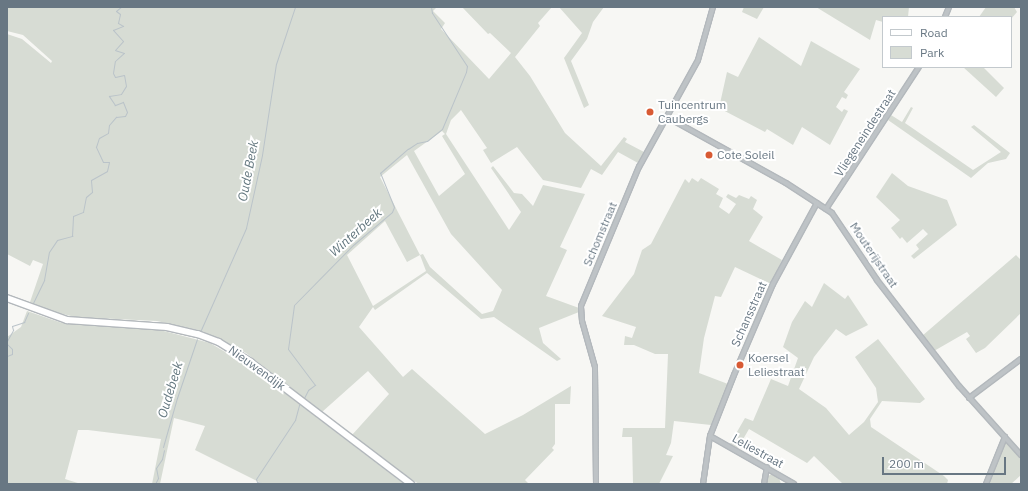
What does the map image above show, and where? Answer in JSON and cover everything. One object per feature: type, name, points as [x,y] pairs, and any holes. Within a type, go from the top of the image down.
[{"type":"street","name":"Schomstraat","points":[[596,484],[595,367],[582,321],[581,306],[638,167],[698,60],[713,7]]},
{"type":"street","name":"Vliegeneindestraat","points":[[826,209],[918,68]]},
{"type":"street","name":"Mouterijstraat","points":[[667,117],[817,203],[839,220],[877,280],[969,398],[1021,455]]},
{"type":"street","name":"Schansstraat","points":[[703,484],[710,436],[773,284],[817,203]]},
{"type":"street","name":"Nieuwendijk","points":[[7,298],[67,320],[167,327],[198,334],[219,342],[251,362],[411,484]]},
{"type":"street","points":[[969,398],[1021,359]]},
{"type":"street","name":"Leliestraat","points":[[710,436],[767,467],[794,484]]},
{"type":"street","points":[[986,484],[1005,437]]},
{"type":"street","points":[[764,484],[767,467]]},
{"type":"street","points":[[783,484],[787,479]]},
{"type":"green space","points":[[7,7],[437,7],[433,11],[445,23],[441,29],[489,79],[511,53],[490,33],[488,34],[462,7],[552,7],[538,23],[540,26],[515,57],[530,76],[565,133],[601,166],[624,137],[627,139],[625,142],[644,152],[638,163],[618,152],[602,175],[591,169],[581,188],[543,180],[517,147],[491,163],[483,150],[487,148],[461,110],[451,120],[446,134],[509,230],[521,212],[491,168],[493,166],[514,193],[522,194],[533,206],[543,185],[585,194],[560,247],[567,250],[546,296],[579,308],[579,312],[539,328],[543,343],[561,359],[557,361],[494,317],[481,319],[427,273],[375,310],[373,307],[359,327],[403,377],[412,369],[485,434],[523,415],[571,386],[570,404],[555,404],[555,444],[552,448],[554,450],[525,480],[529,484],[419,484],[397,470],[352,435],[389,394],[368,371],[322,412],[246,353],[202,331],[157,321],[75,317],[47,310],[30,302],[43,264],[33,260],[30,266],[7,254],[7,34],[22,39],[51,63],[52,61],[23,35],[7,31]],"holes":[[[442,131],[445,134],[442,136],[465,174],[439,196],[414,151]],[[407,155],[451,234],[502,290],[493,311],[482,314],[430,267],[423,254],[420,255],[380,177]],[[385,221],[407,262],[420,255],[426,271],[373,306],[347,255]]]},
{"type":"green space","points":[[559,7],[604,7],[593,22],[587,39],[571,61],[589,105],[584,108],[564,58],[582,33]]},
{"type":"green space","points":[[744,7],[764,7],[757,19],[742,12]]},
{"type":"green space","points":[[816,7],[909,7],[908,16],[882,16],[882,22],[876,20],[870,40]]},
{"type":"green space","points":[[986,7],[1014,7],[1017,12],[1012,18],[1012,16],[980,16]]},
{"type":"green space","points":[[759,37],[801,66],[811,41],[860,69],[844,92],[848,95],[846,99],[842,97],[836,107],[842,112],[844,109],[848,111],[830,145],[802,127],[793,145],[767,129],[765,132],[719,108],[727,72],[738,77]]},
{"type":"green space","points":[[964,68],[984,68],[1004,88],[996,97]]},
{"type":"green space","points":[[911,107],[913,108],[905,123],[973,170],[1001,152],[971,127],[974,125],[1010,153],[1006,159],[988,163],[971,178],[888,120],[891,115],[902,122]]},
{"type":"green space","points":[[892,173],[908,186],[947,200],[957,225],[914,259],[911,256],[919,249],[916,245],[928,234],[923,229],[907,243],[902,237],[900,239],[891,228],[900,220],[876,197]]},
{"type":"green space","points":[[692,178],[698,182],[701,178],[719,189],[716,194],[723,198],[719,207],[729,214],[736,204],[726,197],[728,194],[736,198],[739,195],[749,199],[751,196],[757,200],[753,209],[763,217],[749,241],[782,260],[771,284],[735,267],[721,297],[715,296],[704,338],[699,373],[728,384],[711,425],[674,421],[671,443],[666,455],[673,456],[659,484],[633,484],[632,437],[622,437],[623,428],[665,428],[668,354],[655,354],[634,345],[624,345],[625,336],[632,338],[636,327],[602,316],[634,274],[642,250],[651,244],[685,179],[689,183]]},
{"type":"green space","points":[[1016,255],[1021,260],[1021,313],[985,348],[976,353],[966,339],[970,336],[967,332],[934,351],[922,336]]},
{"type":"green space","points":[[824,283],[845,299],[848,295],[868,325],[846,336],[836,329],[814,357],[799,389],[826,408],[849,435],[864,422],[878,402],[876,388],[855,357],[878,339],[925,399],[920,403],[882,401],[870,419],[871,427],[944,476],[948,480],[947,484],[843,484],[814,456],[807,463],[749,429],[738,448],[730,444],[745,418],[753,421],[771,379],[788,386],[798,358],[783,347],[792,322],[805,301],[812,307]]},
{"type":"green space","points":[[27,311],[62,323],[160,330],[210,343],[252,368],[404,484],[263,484],[195,450],[205,426],[174,418],[160,484],[152,484],[161,439],[78,430],[65,479],[81,484],[7,484],[7,337],[21,327]]},
{"type":"green space","points":[[1006,442],[1021,457],[1021,475],[1011,484],[989,484]]},
{"type":"green space","points":[[772,474],[778,475],[781,484],[766,484],[768,476]]},
{"type":"waterway","points":[[32,305],[44,280],[49,252],[57,240],[72,236],[73,216],[83,212],[86,197],[92,192],[91,180],[107,171],[109,162],[103,162],[96,147],[99,138],[108,133],[109,125],[116,117],[125,116],[127,112],[123,102],[115,105],[109,96],[121,94],[126,86],[124,75],[115,77],[113,73],[115,61],[124,53],[115,50],[123,41],[113,30],[123,26],[118,23],[120,14],[116,11],[121,7]]},
{"type":"waterway","name":"Oude Beek","points":[[200,332],[246,228],[262,155],[276,64],[295,7]]},
{"type":"waterway","name":"Winterbeek","points":[[304,398],[308,390],[315,385],[288,349],[294,305],[353,245],[392,212],[394,207],[380,173],[408,149],[417,143],[427,141],[442,129],[466,72],[467,66],[432,13],[431,7]]},
{"type":"waterway","points":[[7,341],[13,330],[12,326],[24,322],[28,313]]},
{"type":"waterway","name":"Oudebeek","points":[[163,447],[177,398],[197,339]]},
{"type":"waterway","points":[[7,344],[12,349],[12,354],[7,356]]},
{"type":"waterway","name":"Winterbeek","points":[[265,484],[257,482],[256,479],[295,420],[299,405]]},
{"type":"waterway","name":"Oudebeek","points":[[155,484],[158,478],[156,468],[162,459],[164,450]]},
{"type":"place","name":"Tuincentrum Caubergs","points":[[650,112]]},
{"type":"place","name":"Cote Soleil","points":[[709,155]]},
{"type":"place","name":"Koersel Leliestraat","points":[[740,365]]}]
